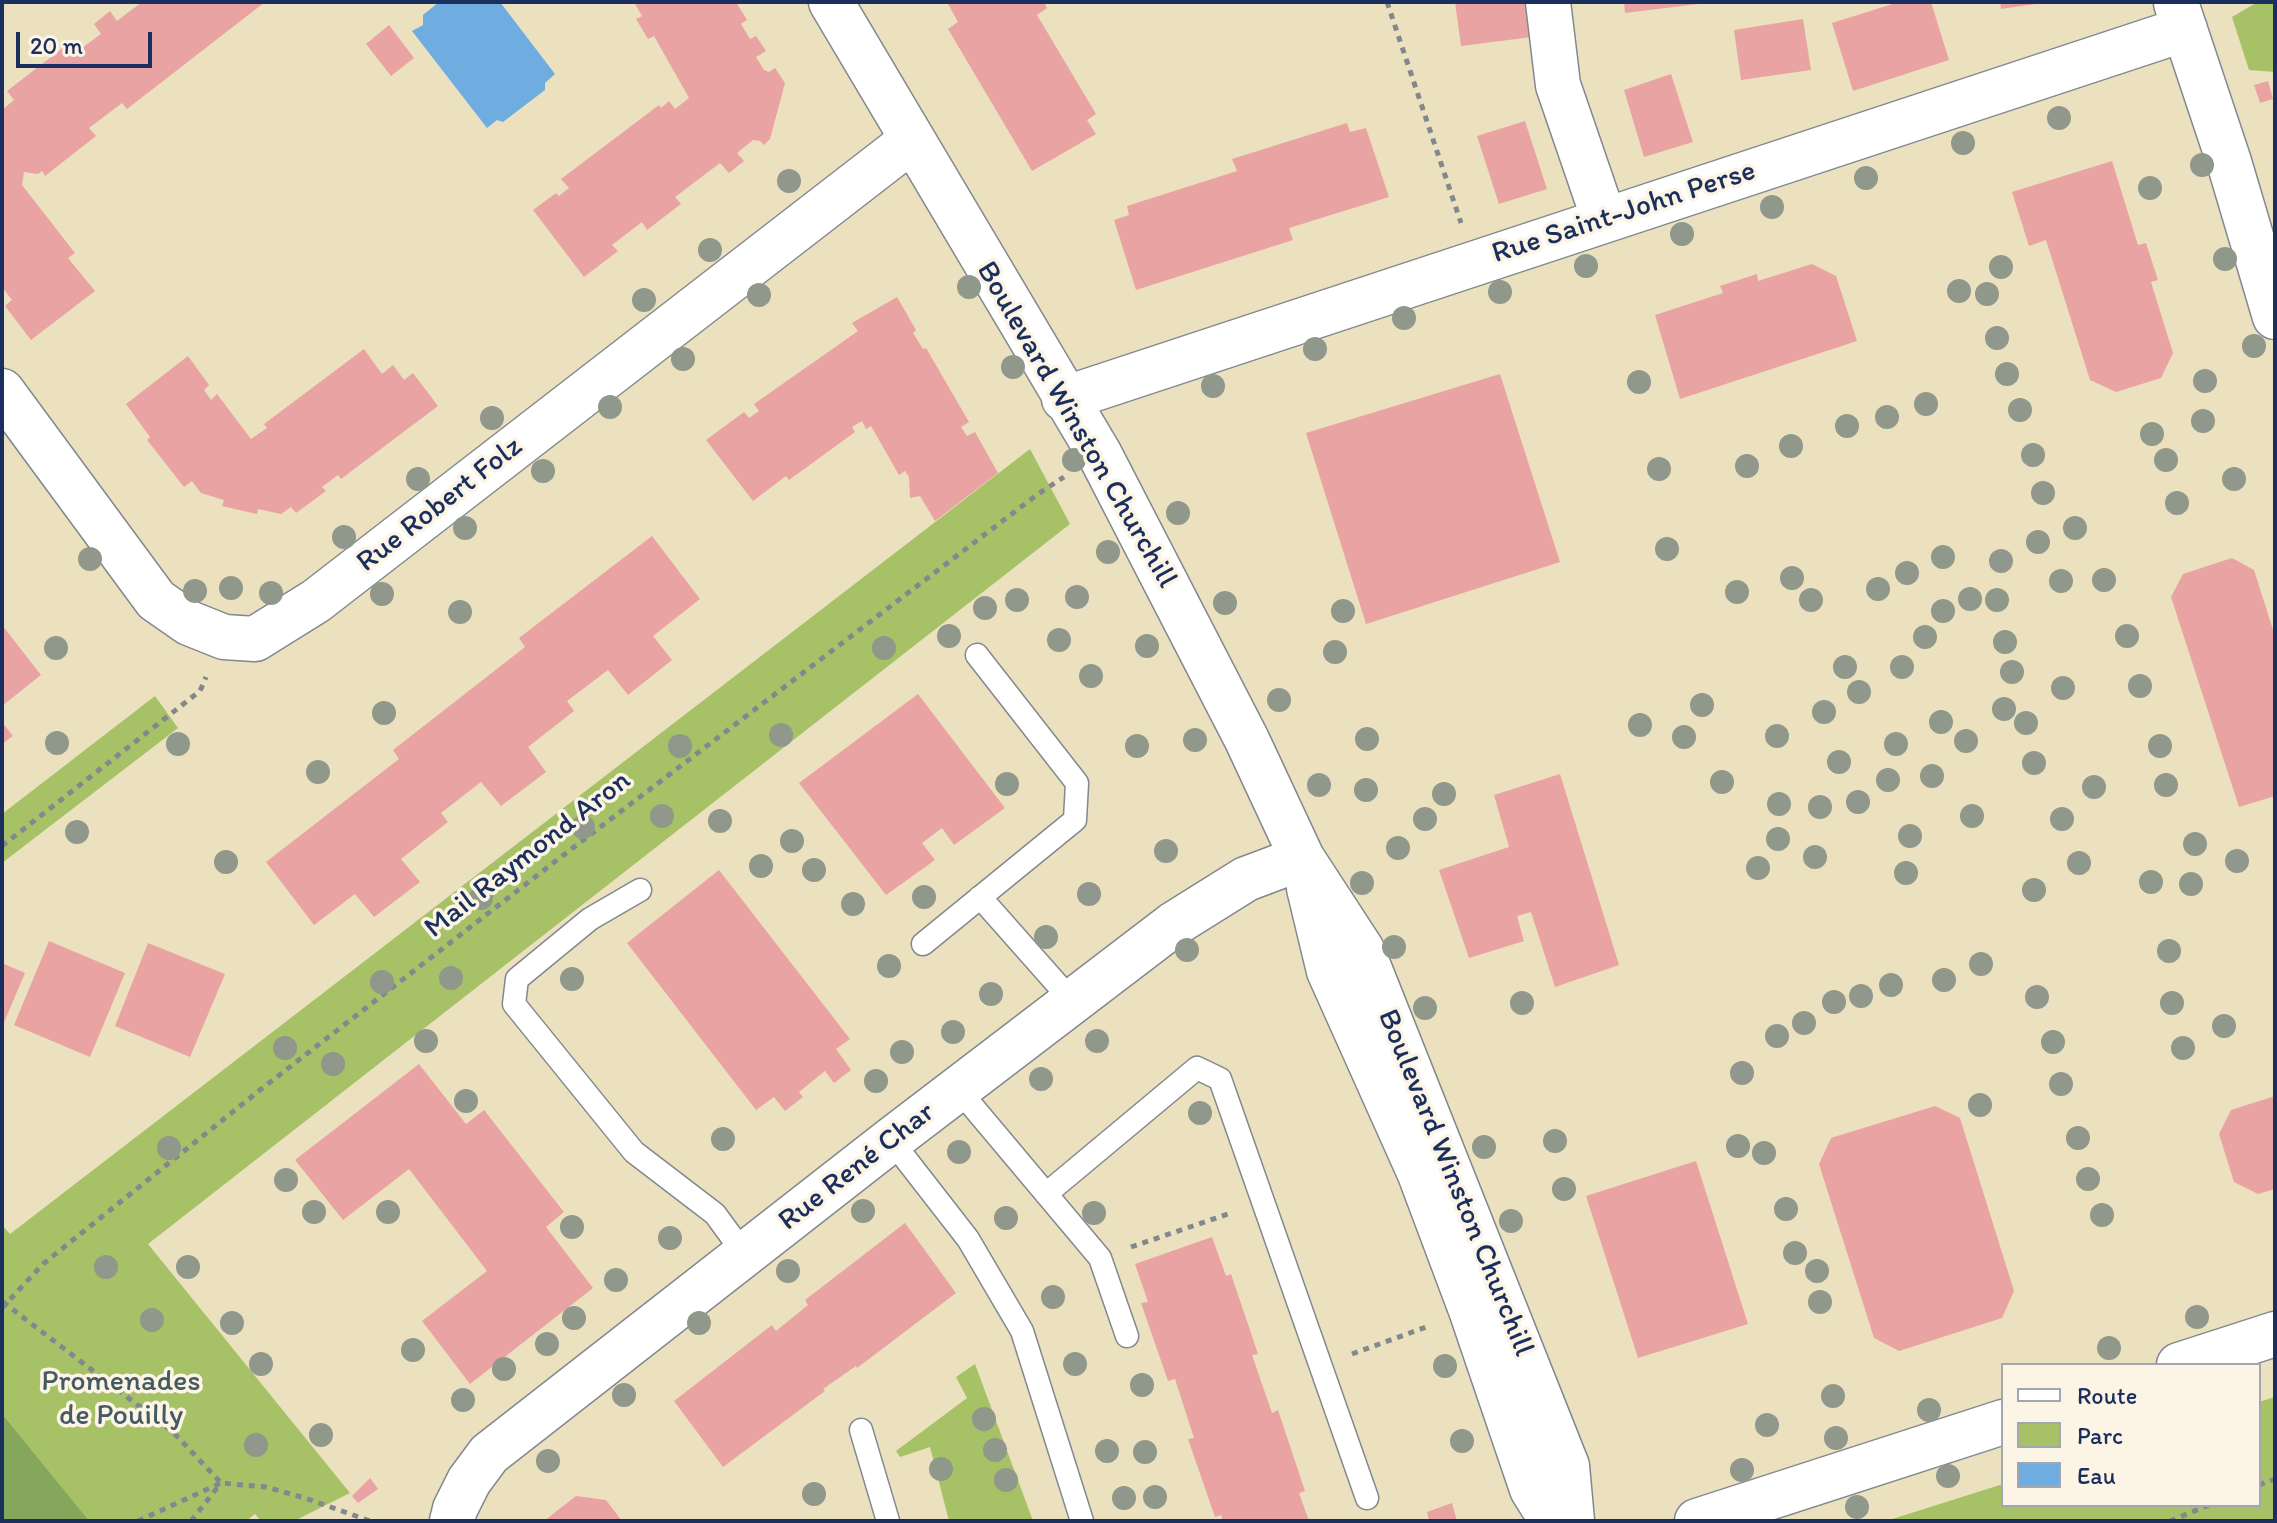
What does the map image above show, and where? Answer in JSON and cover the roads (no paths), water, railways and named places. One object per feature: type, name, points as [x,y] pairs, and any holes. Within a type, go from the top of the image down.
[{"type":"street","name":"Boulevard Winston Churchill","points":[[831,2],[1100,455],[1247,740],[1302,858],[1362,950],[1567,1466],[1572,1521]]},
{"type":"street","points":[[1548,2],[1558,85],[1604,219]]},
{"type":"street","points":[[2180,16],[2229,162],[2275,317]]},
{"type":"street","name":"Rue Saint-John Perse","points":[[1064,399],[1604,219],[2180,16]]},
{"type":"street","name":"Rue Robert Folz","points":[[2,391],[156,600],[189,623],[224,637],[255,639],[316,601],[912,140]]},
{"type":"street","name":"Boulevard Winston Churchill","points":[[1302,858],[1329,971],[1420,1174],[1471,1310],[1532,1489],[1552,1521]]},
{"type":"street","name":"Rue René Char","points":[[452,1521],[469,1481],[489,1454],[891,1140],[1174,924],[1232,886],[1302,858]]},
{"type":"street","points":[[2185,1363],[2275,1334]]},
{"type":"street","points":[[1697,1521],[2001,1423]]},
{"type":"lane","points":[[923,944],[1075,820],[1077,783],[977,655]]},
{"type":"lane","points":[[640,890],[590,919],[517,979],[514,1004],[634,1152],[715,1214],[745,1255]]},
{"type":"lane","points":[[980,897],[1072,1001]]},
{"type":"lane","points":[[1046,1194],[1197,1068],[1220,1079],[1367,1498]]},
{"type":"lane","points":[[958,1089],[1100,1258],[1127,1336]]},
{"type":"lane","points":[[891,1140],[968,1239],[1022,1331],[1082,1521]]},
{"type":"lane","points":[[861,1430],[888,1521]]},
{"type":"water","points":[[439,2],[500,2],[555,74],[545,83],[545,90],[503,122],[497,120],[487,128],[412,31],[423,25],[423,15]]},
{"type":"park label","name":"Promenades de Pouilly","points":[[121,1399]]}]
